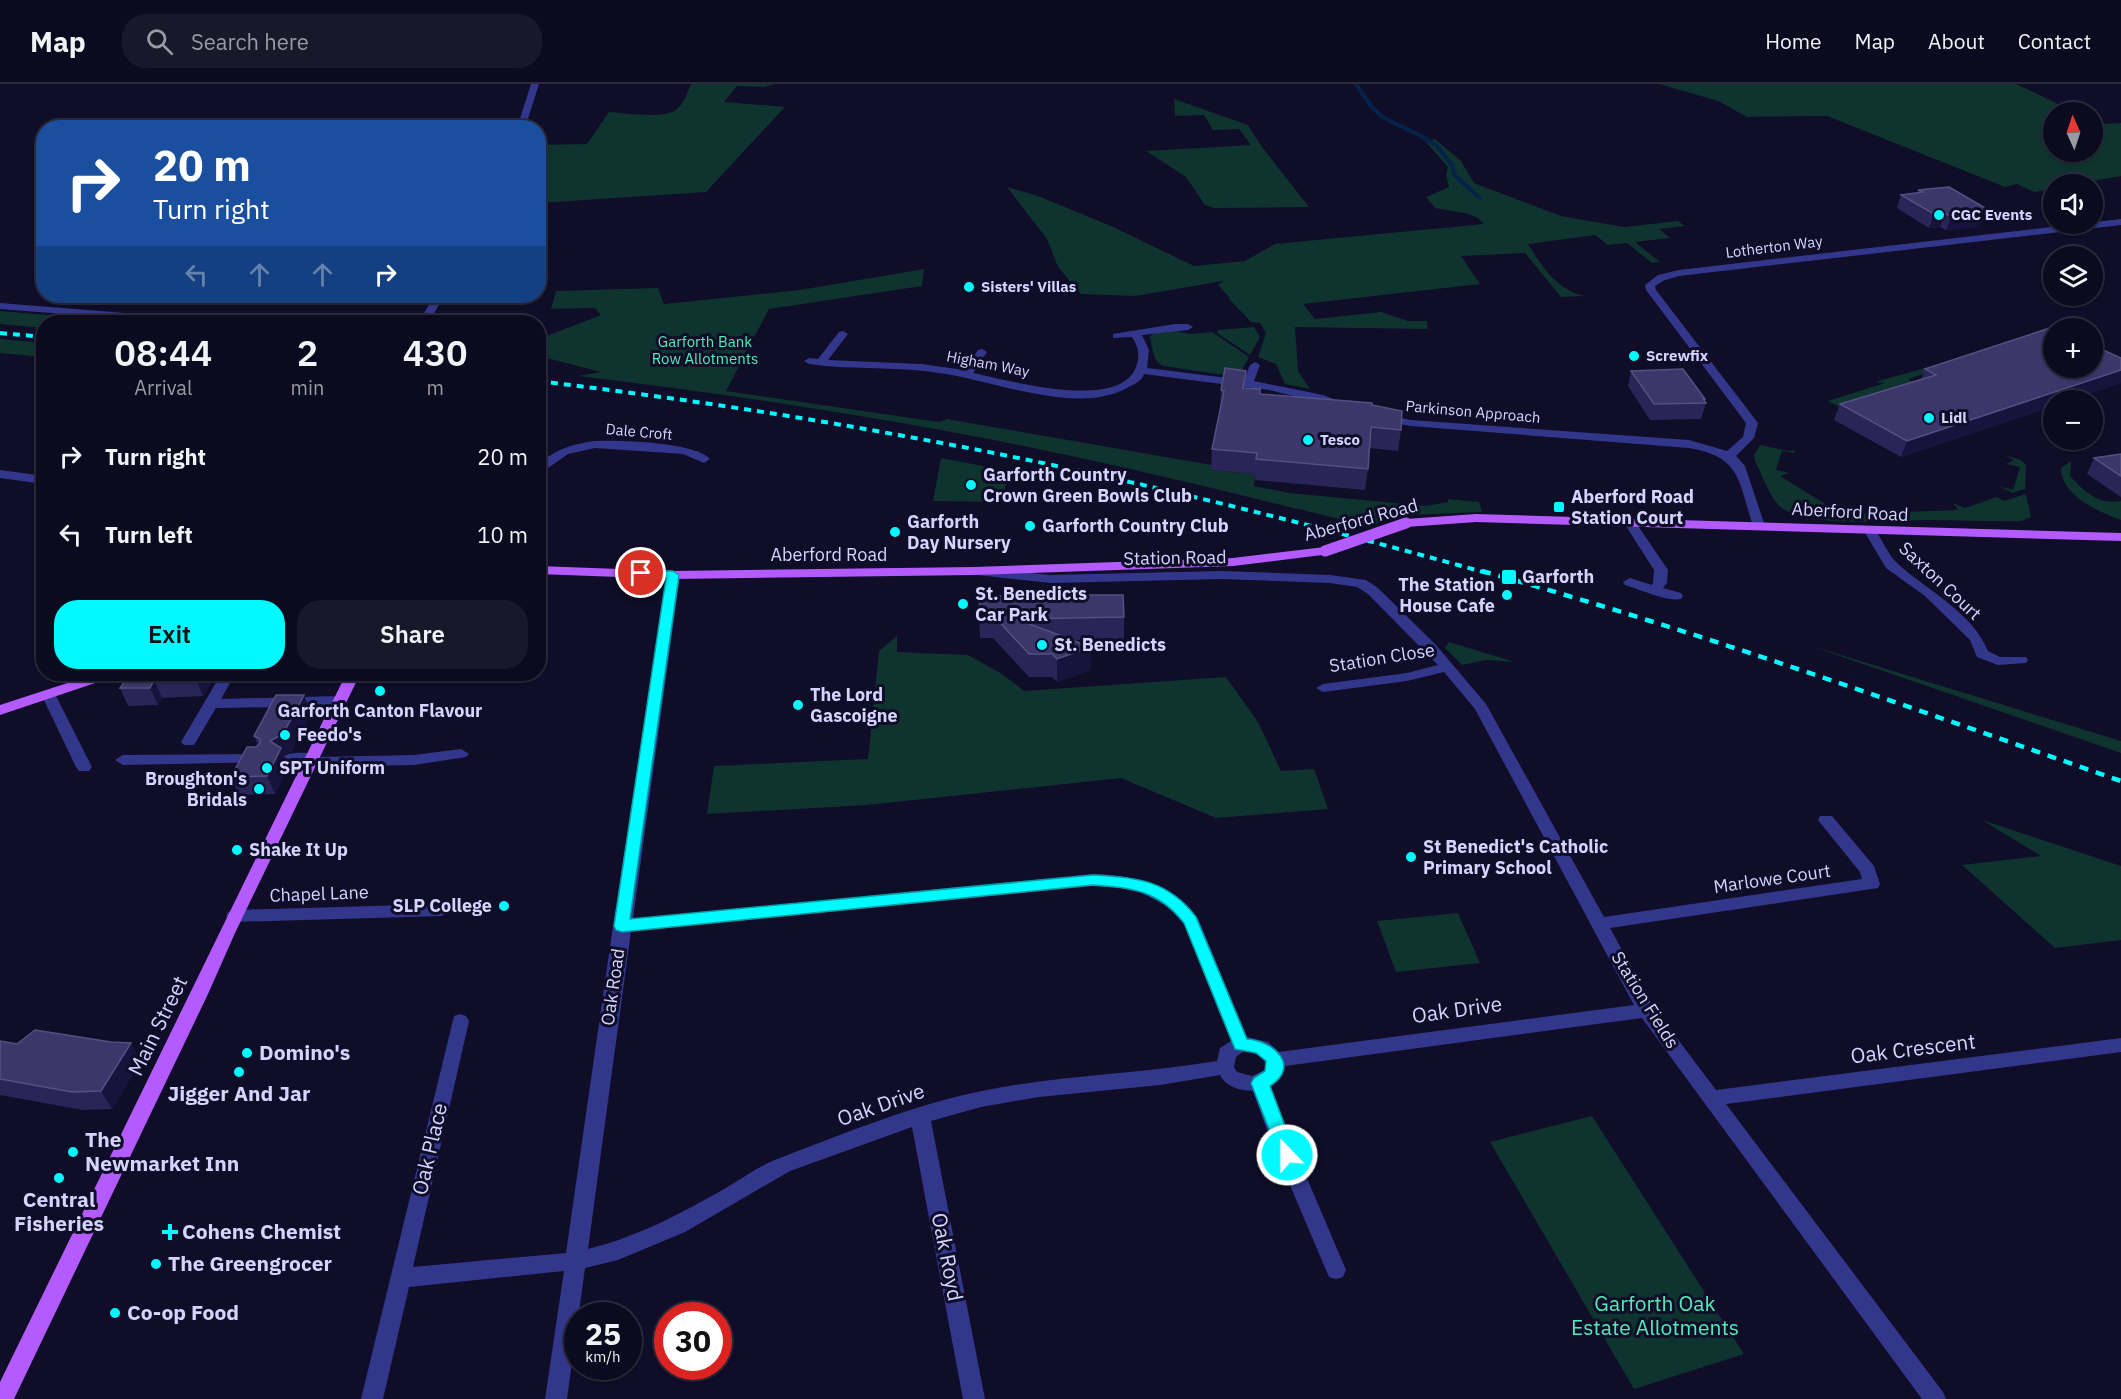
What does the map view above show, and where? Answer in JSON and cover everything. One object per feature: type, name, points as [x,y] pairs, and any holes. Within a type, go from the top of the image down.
[{"type":"main road","name":"Aberford Road","points":[[546,570],[673,575],[974,571],[1233,562],[1324,551],[1406,523],[1476,518],[2121,537]]},
{"type":"main road","points":[[0,710],[87,681]]},
{"type":"main road","name":"Main Street","points":[[3,1399],[199,994],[234,916],[350,681]]},
{"type":"street","points":[[524,120],[535,84]]},
{"type":"street","name":"Lotherton Way","points":[[1728,456],[1735,452],[1751,434],[1752,423],[1651,290],[1650,285],[1653,280],[1659,277],[1702,271],[2121,222]]},
{"type":"street","points":[[0,306],[112,315]]},
{"type":"street","points":[[1117,336],[1188,327]]},
{"type":"street","points":[[822,362],[843,334]]},
{"type":"street","points":[[1135,334],[1144,347],[1140,370],[1248,384],[1311,396],[1353,408]]},
{"type":"street","points":[[967,374],[982,352]]},
{"type":"street","name":"Higham Way","points":[[809,361],[938,369],[1051,391],[1084,394],[1106,392],[1124,386],[1137,378],[1140,370]]},
{"type":"street","points":[[1248,384],[1255,365]]},
{"type":"street","name":"Parkinson Approach","points":[[1370,414],[1411,423],[1689,444],[1714,449],[1728,456]]},
{"type":"street","points":[[561,440],[570,450]]},
{"type":"street","name":"Dale Croft","points":[[546,465],[570,450],[594,444],[619,442],[685,451],[704,459]]},
{"type":"street","points":[[1728,456],[1739,466],[1759,526]]},
{"type":"street","points":[[0,474],[36,479]]},
{"type":"street","points":[[1630,523],[1661,570],[1660,583],[1655,590]]},
{"type":"street","name":"Saxton Court","points":[[1870,531],[1891,565],[1930,593],[1976,639],[1982,654],[1998,661],[2021,660]]},
{"type":"street","name":"Station Road","points":[[974,571],[1051,579],[1210,575],[1330,579],[1361,583],[1373,591]]},
{"type":"street","name":"Oak Road","points":[[555,1399],[673,575]]},
{"type":"street","points":[[1630,582],[1676,596]]},
{"type":"street","name":"Station Fields","points":[[1373,591],[1448,667],[1481,707],[1548,826],[1598,924],[1646,1010],[1935,1399]]},
{"type":"street","name":"Station Close","points":[[1323,688],[1407,677],[1448,667]]},
{"type":"street","points":[[189,742],[224,681]]},
{"type":"street","points":[[48,694],[84,767]]},
{"type":"street","points":[[211,704],[340,701]]},
{"type":"street","points":[[287,759],[414,760],[461,753]]},
{"type":"street","points":[[123,760],[258,759]]},
{"type":"street","name":"Marlowe Court","points":[[1598,924],[1872,884],[1868,870],[1826,820]]},
{"type":"street","points":[[622,926],[1093,880],[1132,882],[1167,897],[1191,921],[1241,1044]]},
{"type":"street","name":"Chapel Lane","points":[[234,916],[441,910]]},
{"type":"street","name":"Oak Drive","points":[[1274,1060],[1646,1010]]},
{"type":"street","name":"Oak Place","points":[[372,1399],[460,1021]]},
{"type":"street","points":[[1241,1044],[1260,1046],[1269,1052],[1274,1060],[1275,1068],[1272,1076],[1260,1083],[1245,1083],[1236,1080],[1225,1067],[1227,1053],[1241,1044]]},
{"type":"street","name":"Oak Crescent","points":[[1711,1098],[2121,1045]]},
{"type":"street","name":"Oak Drive","points":[[576,1261],[618,1251],[659,1236],[783,1165],[920,1116],[981,1099],[1016,1093],[1160,1078],[1225,1067]]},
{"type":"street","points":[[1260,1083],[1279,1136],[1336,1270]]},
{"type":"street","name":"Oak Royd","points":[[920,1116],[974,1399]]},
{"type":"street","points":[[400,1278],[576,1261]]},
{"type":"green space","points":[[691,84],[775,84],[765,87],[737,86],[724,102],[785,107],[706,192],[546,203],[546,145],[587,144],[609,112],[666,114],[676,110]]},
{"type":"green space","points":[[1659,84],[2016,84],[2054,102],[2043,102],[2043,162],[2103,162],[2103,124],[2121,123],[2121,176],[2103,179],[2103,174],[2043,174],[2043,191],[2034,192],[2017,184],[2005,187],[1827,116],[1747,117],[1718,101]]},
{"type":"green space","points":[[1174,99],[1248,125],[1262,147],[1309,207],[1214,208],[1205,205],[1186,177],[1146,151],[1251,145],[1239,129],[1213,130],[1204,115],[1175,116]]},
{"type":"green space","points":[[1435,139],[1461,161],[1474,183],[1561,216],[1624,227],[1678,221],[1685,226],[1659,229],[1670,238],[1635,242],[1660,262],[1652,263],[1627,243],[1608,245],[1595,235],[1528,244],[1552,277],[1566,289],[1585,296],[1561,297],[1525,253],[1461,256],[1480,284],[1303,304],[1315,319],[1381,312],[1408,321],[1427,321],[1428,329],[1295,327],[1298,371],[1310,389],[1285,384],[1276,364],[1258,357],[1266,333],[1260,323],[1251,322],[1229,299],[1218,285],[1223,281],[1136,296],[1081,294],[1058,267],[1047,239],[1007,187],[1038,196],[1111,226],[1194,266],[1245,261],[1275,244],[1484,224],[1469,214],[1435,208],[1426,197],[1449,187],[1446,175],[1448,167],[1425,141]]},
{"type":"green space","name":"Garforth Bank Row Allotments","points":[[924,269],[922,286],[769,309],[726,391],[939,422],[947,419],[1212,465],[1211,470],[1255,474],[1254,486],[1290,493],[1426,506],[1448,502],[1448,499],[1479,502],[1482,512],[1408,515],[1368,526],[1117,466],[956,433],[767,401],[578,376],[601,372],[546,358],[546,336],[601,315],[595,308],[551,309],[556,291],[658,288],[664,304],[800,290]]},
{"type":"green space","points":[[0,311],[48,315],[36,315],[36,327],[0,324]]},
{"type":"green space","points":[[1254,327],[1260,337],[1250,355],[1217,333],[1218,330]]},
{"type":"green space","points":[[1175,331],[1191,334],[1212,332],[1249,357],[1241,372],[1224,375],[1163,366],[1155,357],[1150,336],[1154,333]]},
{"type":"green space","points":[[2043,335],[1908,379],[1913,382],[1839,407],[1828,401],[1885,383],[1875,382]]},
{"type":"green space","points":[[0,339],[36,342],[36,356],[0,353]]},
{"type":"green space","points":[[1760,445],[1794,450],[1795,453],[1782,451],[1776,470],[1789,473],[1780,476],[1835,510],[1844,507],[1850,514],[1958,510],[1953,503],[1965,508],[1997,497],[2004,501],[2026,494],[2031,517],[2022,521],[1856,522],[1814,519],[1797,515],[1778,505],[1771,494],[1755,461],[1754,455]]},
{"type":"green space","points":[[2004,455],[2021,460],[2026,465],[2025,489],[2012,493],[1999,486],[2013,490],[2020,467],[2007,464],[2014,460]]},
{"type":"green space","name":"Garforth Country Crown Green Bowls Club","points":[[941,458],[1009,471],[1002,500],[998,502],[933,501]]},
{"type":"green space","points":[[2071,461],[2070,476],[2092,496],[2105,501],[2121,501],[2121,520],[2083,502],[2067,487],[2061,468]]},
{"type":"green space","points":[[897,636],[897,652],[968,655],[1002,674],[1024,691],[1226,677],[1258,722],[1281,771],[1314,769],[1328,809],[1216,818],[1121,778],[867,805],[707,814],[714,766],[868,759],[879,651]]},
{"type":"green space","points":[[1449,642],[1515,662],[1486,660],[1462,665],[1445,648]]},
{"type":"green space","points":[[1805,644],[2121,741],[2121,753]]},
{"type":"green space","points":[[1982,820],[2121,866],[2121,940],[2055,948],[1962,865],[2041,856]]},
{"type":"green space","points":[[1458,913],[1480,963],[1396,972],[1377,921]]},
{"type":"green space","name":"Garforth Oak Estate Allotments","points":[[1592,1116],[1744,1354],[1634,1389],[1490,1142]]},
{"type":"building","points":[[1949,187],[1987,209],[1978,210],[1984,213],[1951,217],[1945,213],[1934,214],[1901,195],[1923,192],[1918,190]]},
{"type":"building","points":[[2043,330],[2043,378],[2097,378],[2061,390],[2043,390],[2043,396],[1907,441],[1840,404],[1936,375],[1925,369]]},
{"type":"building","points":[[2103,350],[2121,358],[2121,370],[2103,376]]},
{"type":"building","name":"Tesco","points":[[1225,368],[1246,371],[1243,388],[1260,389],[1260,394],[1372,403],[1372,405],[1402,411],[1401,430],[1371,427],[1368,469],[1256,459],[1257,453],[1212,449],[1224,391],[1221,390]]},
{"type":"building","points":[[1683,369],[1706,403],[1654,404],[1631,371]]},
{"type":"building","points":[[2121,454],[2121,476],[2094,458]]},
{"type":"building","points":[[1019,590],[1083,590],[1084,595],[1123,595],[1124,617],[1016,619],[1091,647],[1057,659],[1052,654],[1029,654],[993,615],[979,615],[980,596],[1019,596]]},
{"type":"building","points":[[125,681],[154,681],[150,688],[120,688]]},
{"type":"building","points":[[276,695],[304,695],[283,734],[270,741],[281,748],[267,776],[231,777],[247,747],[256,747],[260,743],[260,739],[254,736]]},
{"type":"building","points":[[35,1030],[131,1043],[101,1091],[72,1092],[0,1079],[0,1041],[17,1044]]},
{"type":"waterway","points":[[1356,84],[1371,106],[1382,117],[1437,146],[1452,165],[1455,176],[1480,198]]},
{"type":"railway","points":[[0,333],[36,336]]},
{"type":"railway","points":[[546,382],[770,413],[982,451],[1200,498],[1487,573]]},
{"type":"railway","points":[[1482,571],[1723,644],[2121,781]]},
{"type":"place","name":"CGC Events","points":[[1939,215]]},
{"type":"place","name":"Sisters' Villas","points":[[969,287]]},
{"type":"place","name":"Screwfix","points":[[1634,356]]},
{"type":"place","name":"Lidl","points":[[1929,418]]},
{"type":"place","name":"Tesco","points":[[1308,440]]},
{"type":"place","name":"Garforth Country Crown Green Bowls Club","points":[[971,485]]},
{"type":"place","name":"Aberford Road Station Court","points":[[1559,507]]},
{"type":"place","name":"Garforth Country Club","points":[[1030,526]]},
{"type":"place","name":"Garforth Day Nursery","points":[[895,532]]},
{"type":"place","name":"Garforth","points":[[1509,577]]},
{"type":"place","name":"The Station House Cafe","points":[[1507,595]]},
{"type":"place","name":"St. Benedicts Car Park","points":[[963,604]]},
{"type":"place","name":"St. Benedicts","points":[[1042,645]]},
{"type":"place","name":"Garforth Canton Flavour","points":[[380,691]]},
{"type":"place","name":"The Lord Gascoigne","points":[[798,705]]},
{"type":"place","name":"Feedo's","points":[[285,735]]},
{"type":"place","name":"SPT Uniform","points":[[267,768]]},
{"type":"place","name":"Broughton's Bridals","points":[[259,789]]},
{"type":"place","name":"Shake It Up","points":[[237,850]]},
{"type":"place","name":"St Benedict's Catholic Primary School","points":[[1411,857]]},
{"type":"place","name":"SLP College","points":[[504,906]]},
{"type":"place","name":"Domino's","points":[[247,1053]]},
{"type":"place","name":"Jigger And Jar","points":[[239,1072]]},
{"type":"place","name":"The Newmarket Inn","points":[[73,1152]]},
{"type":"place","name":"Central Fisheries","points":[[59,1178]]},
{"type":"place","name":"Cohens Chemist","points":[[170,1232]]},
{"type":"place","name":"The Greengrocer","points":[[156,1264]]},
{"type":"place","name":"Co-op Food","points":[[115,1313]]},
{"type":"route","points":[[641,573],[673,575],[622,926],[1093,880],[1132,882],[1150,888],[1167,897],[1191,921],[1241,1044],[1260,1046],[1269,1052],[1274,1060],[1275,1068],[1272,1076],[1260,1083],[1287,1155]]}]
